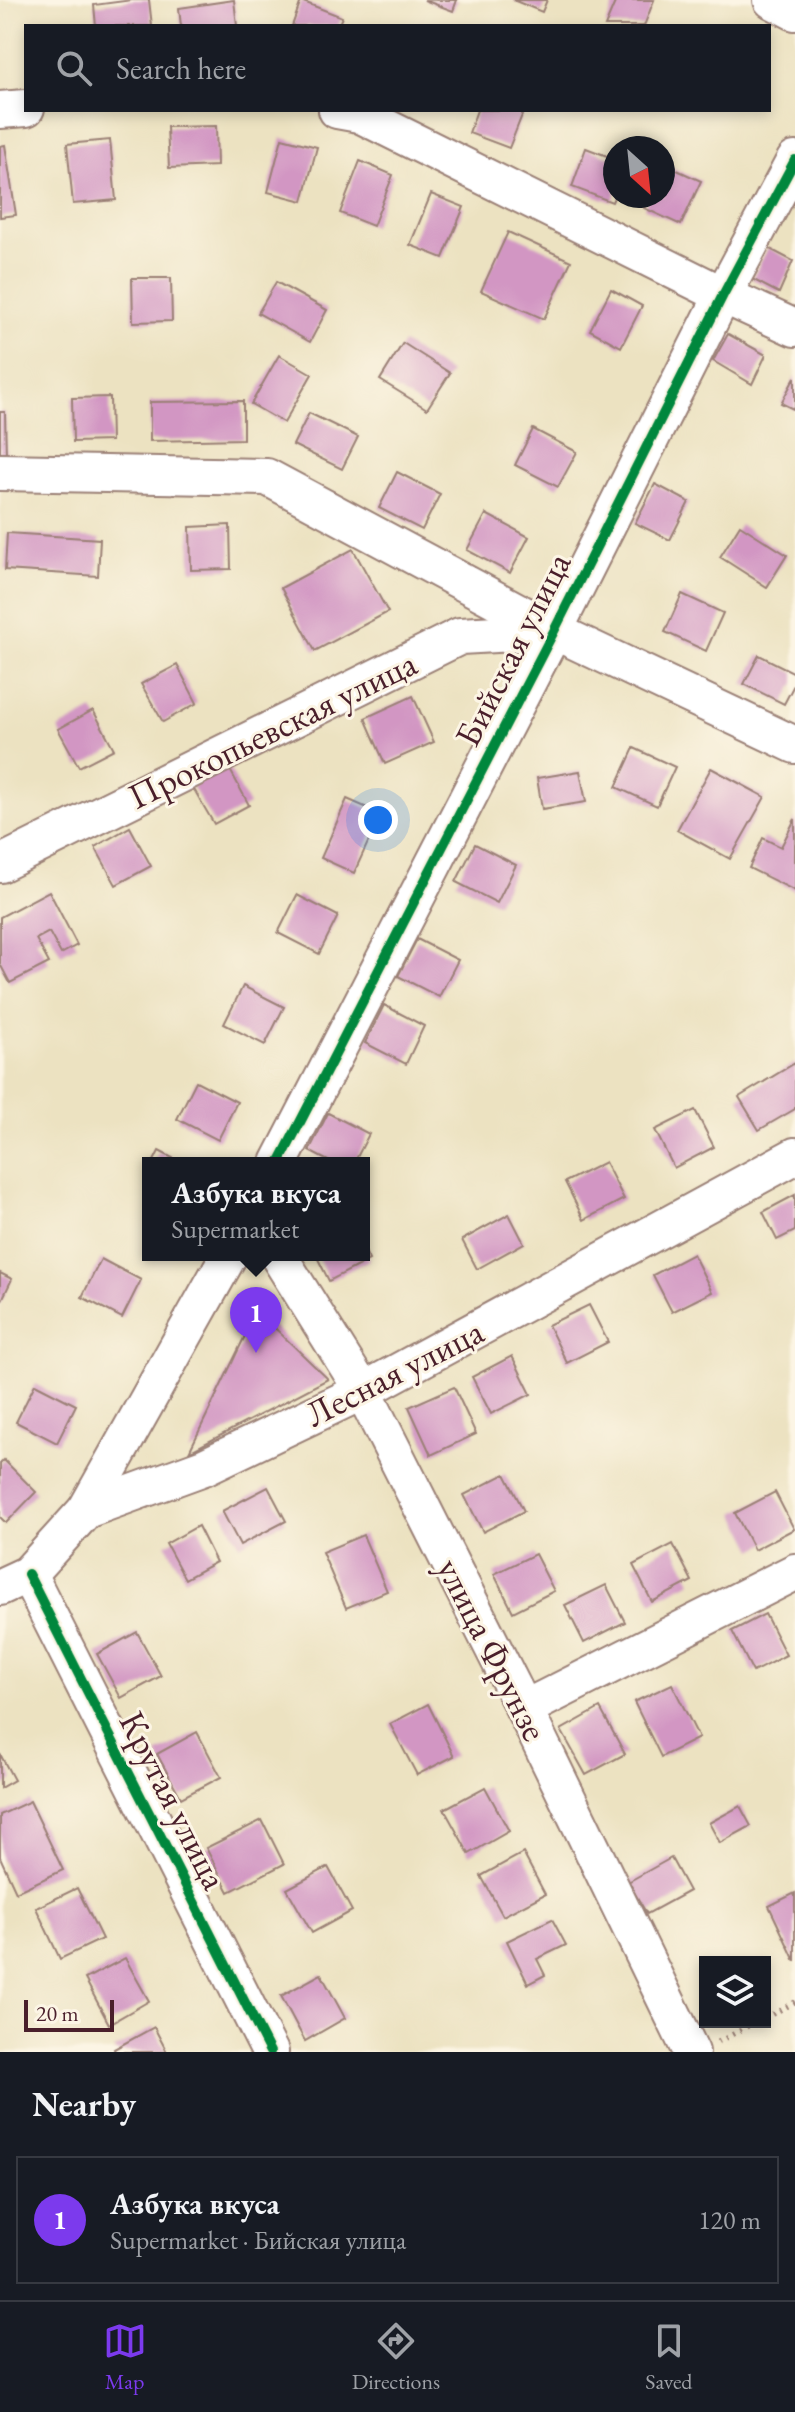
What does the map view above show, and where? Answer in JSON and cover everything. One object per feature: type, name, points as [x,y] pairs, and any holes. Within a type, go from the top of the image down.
[{"type":"street","points":[[772,0],[795,12]]},
{"type":"street","points":[[0,110],[24,108]]},
{"type":"street","points":[[348,112],[359,114],[795,328]]},
{"type":"street","name":"Бийская улица","points":[[282,1157],[795,160]]},
{"type":"street","points":[[0,472],[267,477],[554,631],[795,745]]},
{"type":"street","name":"Прокопьевская улица","points":[[0,864],[460,636],[554,631]]},
{"type":"street","name":"Лесная улица","points":[[14,1580],[86,1510],[204,1467],[363,1391],[795,1156]]},
{"type":"street","points":[[86,1510],[226,1261]]},
{"type":"street","name":"улица Фрунзе","points":[[282,1261],[363,1391],[700,2049]]},
{"type":"street","points":[[524,1709],[795,1572]]},
{"type":"street","name":"Крутая улица","points":[[14,1580],[270,2052]]},
{"type":"path","points":[[771,2015],[795,2002]]},
{"type":"path","points":[[700,2049],[744,2028]]},
{"type":"building","points":[[149,0],[152,24],[96,24],[94,5]]},
{"type":"building","points":[[234,0],[237,24],[181,24],[179,8]]},
{"type":"building","points":[[424,0],[457,0],[453,11]]},
{"type":"building","points":[[513,0],[547,0],[542,12]]},
{"type":"building","points":[[616,0],[654,0],[645,24],[606,24]]},
{"type":"building","points":[[301,1],[342,17],[339,24],[293,24]]},
{"type":"building","points":[[476,112],[523,112],[509,148],[469,133]]},
{"type":"building","points":[[216,126],[217,166],[169,168],[167,127]]},
{"type":"building","points":[[282,138],[317,147],[303,201],[268,192]]},
{"type":"building","points":[[110,140],[116,200],[73,204],[67,144]]},
{"type":"building","points":[[5,145],[16,215],[0,217],[0,146]]},
{"type":"building","points":[[586,148],[603,154],[603,199],[572,187]]},
{"type":"building","points":[[360,161],[393,175],[373,226],[340,213]]},
{"type":"building","points":[[675,169],[701,181],[681,225],[644,208],[675,208]]},
{"type":"building","points":[[431,194],[464,207],[443,258],[410,245]]},
{"type":"building","points":[[508,232],[571,261],[544,319],[481,291]]},
{"type":"building","points":[[768,248],[793,261],[779,293],[752,279]]},
{"type":"building","points":[[132,278],[171,278],[172,321],[133,322]]},
{"type":"building","points":[[276,282],[327,310],[310,342],[258,313]]},
{"type":"building","points":[[611,289],[642,306],[621,347],[590,330]]},
{"type":"building","points":[[728,334],[766,355],[752,384],[713,361]]},
{"type":"building","points":[[403,343],[450,373],[427,409],[380,380]]},
{"type":"building","points":[[279,355],[312,374],[284,423],[251,404]]},
{"type":"building","points":[[795,377],[795,410],[781,403]]},
{"type":"building","points":[[110,397],[111,441],[73,442],[72,398]]},
{"type":"building","points":[[243,401],[243,439],[150,441],[150,402]]},
{"type":"building","points":[[0,412],[5,412],[6,456],[0,456]]},
{"type":"building","points":[[309,413],[358,437],[342,469],[293,445]]},
{"type":"building","points":[[533,429],[577,452],[558,487],[515,465]]},
{"type":"building","points":[[397,472],[440,494],[422,530],[379,508]]},
{"type":"building","points":[[655,484],[689,502],[670,540],[635,523]]},
{"type":"building","points":[[486,514],[529,537],[510,573],[467,550]]},
{"type":"building","points":[[230,525],[231,569],[191,570],[190,527]]},
{"type":"building","points":[[740,525],[787,555],[767,587],[720,557]]},
{"type":"building","points":[[7,533],[100,539],[98,576],[5,570]]},
{"type":"building","points":[[353,549],[388,612],[315,651],[281,588]]},
{"type":"building","points":[[682,594],[723,613],[706,651],[665,632]]},
{"type":"building","points":[[759,655],[795,673],[795,683],[784,704],[744,684]]},
{"type":"building","points":[[177,665],[197,703],[163,722],[141,684]]},
{"type":"building","points":[[413,696],[434,742],[385,764],[365,718]]},
{"type":"building","points":[[93,710],[114,749],[79,767],[58,729]]},
{"type":"building","points":[[634,748],[675,767],[657,806],[616,787]]},
{"type":"building","points":[[228,766],[249,805],[214,824],[192,786]]},
{"type":"building","points":[[711,768],[765,797],[730,859],[677,830]]},
{"type":"building","points":[[580,771],[586,802],[542,809],[537,778]]},
{"type":"building","points":[[347,799],[381,814],[354,873],[321,858]]},
{"type":"building","points":[[795,819],[795,891],[749,868],[763,838],[781,847]]},
{"type":"building","points":[[130,827],[151,866],[116,885],[95,847]]},
{"type":"building","points":[[475,844],[516,865],[497,903],[456,882]]},
{"type":"building","points":[[49,891],[77,945],[61,954],[49,932],[36,939],[49,963],[10,983],[0,964],[0,917]]},
{"type":"building","points":[[297,895],[338,916],[319,954],[278,933]]},
{"type":"building","points":[[417,939],[458,960],[439,997],[398,976]]},
{"type":"building","points":[[243,986],[284,1007],[265,1045],[224,1024]]},
{"type":"building","points":[[384,1005],[424,1026],[406,1064],[365,1043]]},
{"type":"building","points":[[795,1063],[795,1109],[759,1130],[739,1097]]},
{"type":"building","points":[[196,1081],[237,1102],[218,1140],[177,1119]]},
{"type":"building","points":[[695,1110],[714,1147],[674,1168],[655,1130]]},
{"type":"building","points":[[328,1113],[369,1134],[357,1157],[320,1157],[309,1151]]},
{"type":"building","points":[[159,1151],[170,1157],[156,1157]]},
{"type":"building","points":[[605,1162],[624,1199],[584,1220],[565,1182]]},
{"type":"building","points":[[795,1195],[795,1231],[777,1240],[763,1212]]},
{"type":"building","points":[[509,1214],[524,1243],[477,1269],[462,1240]]},
{"type":"building","points":[[693,1254],[712,1292],[672,1312],[653,1275]]},
{"type":"building","points":[[101,1259],[141,1280],[122,1318],[82,1297]]},
{"type":"building","points":[[319,1261],[367,1261],[329,1281]]},
{"type":"building","points":[[0,1273],[12,1279],[0,1304]]},
{"type":"building","points":[[589,1305],[608,1342],[567,1363],[548,1325]]},
{"type":"building","points":[[257,1311],[328,1379],[189,1452]]},
{"type":"building","points":[[512,1356],[531,1394],[491,1414],[472,1377]]},
{"type":"building","points":[[35,1384],[76,1405],[57,1443],[16,1422]]},
{"type":"building","points":[[454,1387],[476,1434],[431,1455],[409,1407]]},
{"type":"building","points":[[4,1460],[36,1492],[6,1523],[0,1517],[0,1464]]},
{"type":"building","points":[[505,1474],[524,1511],[483,1532],[464,1495]]},
{"type":"building","points":[[268,1487],[286,1521],[240,1545],[222,1511]]},
{"type":"building","points":[[775,1492],[794,1529],[754,1550],[735,1513]]},
{"type":"building","points":[[198,1526],[216,1562],[185,1579],[166,1544]]},
{"type":"building","points":[[363,1535],[387,1591],[346,1608],[322,1552]]},
{"type":"building","points":[[673,1544],[692,1581],[652,1602],[633,1565]]},
{"type":"building","points":[[535,1554],[554,1591],[513,1612],[494,1574]]},
{"type":"building","points":[[606,1585],[625,1622],[584,1643],[565,1605]]},
{"type":"building","points":[[765,1614],[786,1655],[753,1672],[732,1631]]},
{"type":"building","points":[[137,1632],[161,1676],[121,1698],[97,1654]]},
{"type":"building","points":[[672,1684],[699,1738],[661,1757],[634,1702]]},
{"type":"building","points":[[428,1704],[454,1756],[417,1775],[390,1724]]},
{"type":"building","points":[[600,1708],[625,1754],[586,1775],[561,1730]]},
{"type":"building","points":[[197,1732],[221,1777],[181,1798],[157,1754]]},
{"type":"building","points":[[0,1754],[14,1780],[0,1788]]},
{"type":"building","points":[[485,1787],[509,1831],[469,1854],[444,1809]]},
{"type":"building","points":[[30,1801],[63,1870],[16,1892],[0,1857],[0,1815]]},
{"type":"building","points":[[740,1806],[751,1826],[720,1843],[709,1823]]},
{"type":"building","points":[[262,1820],[284,1864],[229,1892],[206,1848]]},
{"type":"building","points":[[523,1853],[545,1894],[503,1916],[481,1876]]},
{"type":"building","points":[[671,1858],[689,1891],[647,1914],[628,1882]]},
{"type":"building","points":[[328,1867],[352,1911],[312,1933],[287,1889]]},
{"type":"building","points":[[77,1888],[102,1939],[60,1959],[36,1908]]},
{"type":"building","points":[[795,1893],[795,1961],[769,1906]]},
{"type":"building","points":[[552,1919],[566,1945],[537,1959],[545,1975],[528,1984],[507,1941]]},
{"type":"building","points":[[125,1958],[149,2001],[109,2024],[85,1979]]},
{"type":"building","points":[[321,1974],[345,2018],[305,2041],[281,1996]]},
{"type":"building","points":[[154,2027],[167,2052],[115,2052],[114,2049]]},
{"type":"cycle path","points":[[282,1157],[795,160]]},
{"type":"cycle path","points":[[28,1574],[270,2052]]},
{"type":"place","name":"Азбука вкуса","points":[[256,1353]]}]
